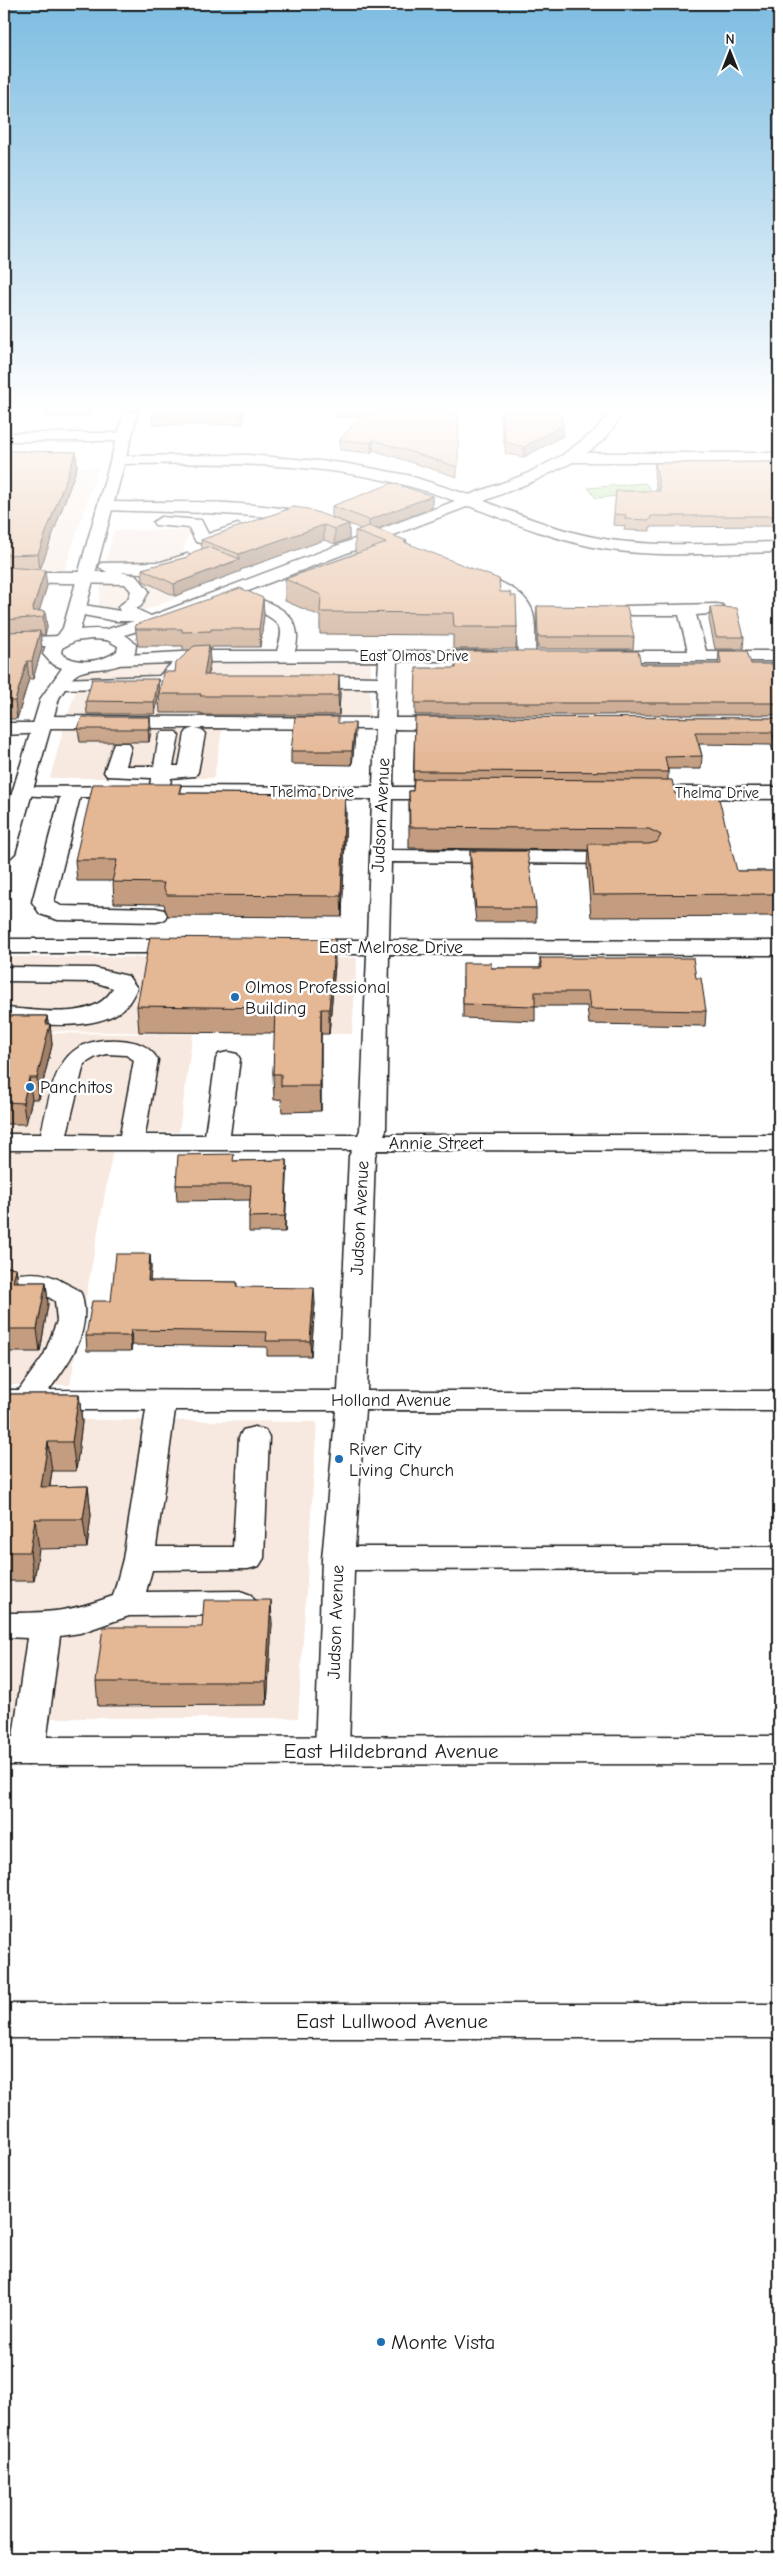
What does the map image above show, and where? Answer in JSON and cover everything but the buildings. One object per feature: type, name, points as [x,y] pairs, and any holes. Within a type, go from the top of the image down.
[{"type":"street","points":[[49,708],[47,683],[58,648],[72,629],[83,604],[88,572],[99,532]]},
{"type":"street","points":[[199,532],[202,538],[206,540]]},
{"type":"street","points":[[4,577],[166,566],[182,563],[206,540],[231,532]]},
{"type":"street","points":[[348,532],[386,546]]},
{"type":"street","points":[[83,604],[115,616],[144,615],[227,594],[391,532]]},
{"type":"street","points":[[554,532],[603,544],[635,547],[779,547]]},
{"type":"street","points":[[449,570],[494,587],[521,603],[524,612],[527,656]]},
{"type":"street","points":[[88,572],[109,578],[132,580],[140,591],[144,615],[126,644],[126,653],[115,660]]},
{"type":"street","points":[[103,606],[109,578]]},
{"type":"street","points":[[227,594],[271,611],[287,622],[290,633],[285,656]]},
{"type":"street","points":[[83,604],[103,606],[144,615]]},
{"type":"street","points":[[83,604],[87,622],[93,630],[104,635]]},
{"type":"street","points":[[631,610],[716,609]]},
{"type":"street","points":[[686,610],[699,656]]},
{"type":"street","points":[[4,649],[33,650],[58,648],[82,634],[104,635],[144,615]]},
{"type":"street","name":"East Olmos Drive","points":[[104,635],[145,652],[193,657],[225,664],[285,656],[546,656]]},
{"type":"street","points":[[4,643],[58,648]]},
{"type":"street","points":[[58,648],[68,663],[87,665]]},
{"type":"street","points":[[328,682],[331,656]]},
{"type":"street","name":"Judson Avenue","points":[[332,1751],[338,1559],[353,1383],[362,1156],[373,1130],[379,947],[379,856],[388,656]]},
{"type":"street","points":[[584,656],[779,656]]},
{"type":"street","points":[[4,729],[49,708],[164,681],[193,657]]},
{"type":"street","name":"East Olmos Drive","points":[[87,665],[115,660],[193,657]]},
{"type":"street","points":[[4,853],[49,708],[66,674],[73,669],[87,665]]},
{"type":"street","points":[[309,682],[387,683]]},
{"type":"street","points":[[49,708],[156,716],[385,724],[473,724]]},
{"type":"street","points":[[121,747],[114,772],[160,782],[188,772],[195,734]]},
{"type":"street","points":[[160,782],[169,736]]},
{"type":"street","name":"Thelma Drive","points":[[4,787],[72,791],[160,782],[383,793],[471,793]]},
{"type":"street","points":[[72,791],[43,902],[48,909],[58,913],[156,915]]},
{"type":"street","name":"Thelma Drive","points":[[618,793],[779,793]]},
{"type":"street","points":[[379,856],[647,858]]},
{"type":"street","points":[[67,946],[75,914]]},
{"type":"street","points":[[4,946],[204,946]]},
{"type":"street","name":"East Melrose Drive","points":[[282,947],[779,948]]},
{"type":"street","points":[[4,974],[94,975],[120,981],[125,988],[116,1004],[102,1013],[87,1016],[4,1015]]},
{"type":"street","points":[[52,1142],[72,1063],[87,1052],[111,1047],[135,1050],[143,1054],[146,1060],[131,1142]]},
{"type":"street","points":[[216,1144],[228,1059]]},
{"type":"street","name":"Annie Street","points":[[4,1142],[216,1144],[779,1143]]},
{"type":"street","points":[[15,1400],[58,1357],[71,1321],[69,1297],[44,1282],[21,1282]]},
{"type":"street","name":"Holland Avenue","points":[[15,1400],[779,1400]]},
{"type":"street","points":[[127,1604],[139,1559],[162,1400]]},
{"type":"street","points":[[139,1559],[248,1558],[254,1437]]},
{"type":"street","points":[[338,1559],[779,1558]]},
{"type":"street","points":[[4,1625],[45,1626],[80,1621],[127,1604],[259,1603]]},
{"type":"street","points":[[16,1751],[45,1626]]},
{"type":"street","name":"East Hildebrand Avenue","points":[[16,1751],[779,1750]]},
{"type":"street","name":"East Lullwood Avenue","points":[[4,2022],[779,2021]]},
{"type":"shaded area","points":[[4,532],[77,532],[64,572],[4,571]]},
{"type":"shaded area","points":[[114,532],[189,532],[177,569],[143,582],[179,597],[119,620],[97,615],[103,572]]},
{"type":"shaded area","points":[[371,663],[369,725],[223,724],[214,778],[50,778],[66,720],[82,673],[120,665]]},
{"type":"shaded area","points":[[4,957],[357,958],[352,1034],[4,1031]]},
{"type":"shaded area","points":[[4,1033],[193,1034],[179,1132],[116,1133],[70,1385],[4,1385]]},
{"type":"shaded area","points":[[4,1419],[317,1422],[298,1718],[4,1718]]},
{"type":"place","name":"Olmos Professional Building","points":[[235,997]]},
{"type":"place","name":"Panchitos","points":[[30,1087]]},
{"type":"place","name":"River City Living Church","points":[[339,1459]]},
{"type":"place","name":"Monte Vista","points":[[381,2342]]}]
